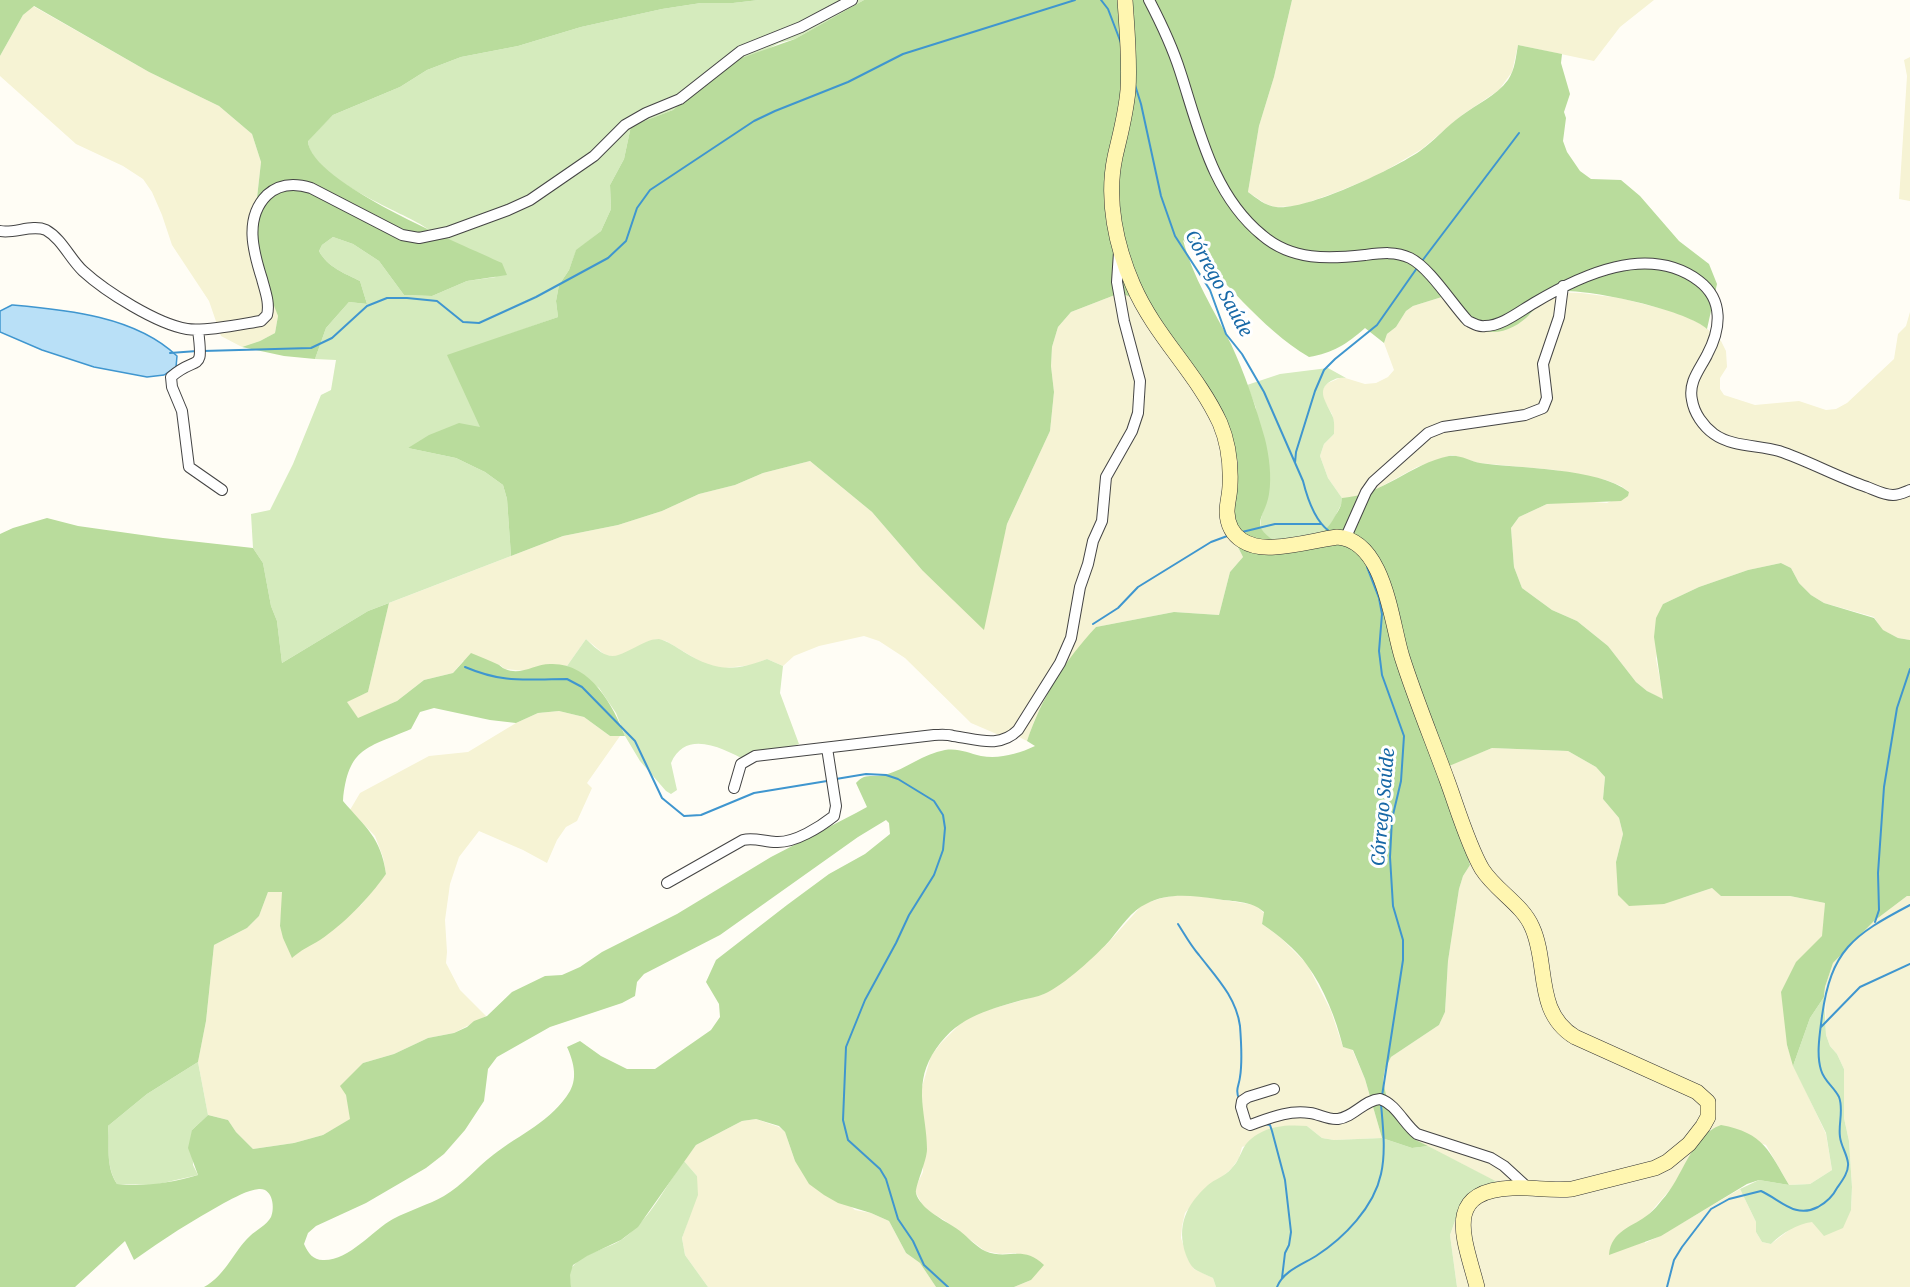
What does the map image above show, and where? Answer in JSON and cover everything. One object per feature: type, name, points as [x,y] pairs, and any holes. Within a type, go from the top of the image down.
[{"type":"street","points":[[0,231],[10,232],[36,228],[48,231],[81,269],[110,294],[186,329],[198,330],[261,321],[267,315],[267,302],[257,262],[252,225],[257,208],[273,190],[286,184],[299,184],[402,235],[419,238],[448,232],[530,200],[594,156],[625,125],[646,113],[680,99],[741,51],[801,27],[852,0]]},
{"type":"street","points":[[1125,0],[1130,59],[1128,92],[1124,123],[1114,159],[1112,211],[1120,246],[1143,308],[1212,405],[1222,428],[1230,465],[1227,512],[1229,524],[1236,538],[1249,544],[1274,547],[1346,537],[1357,543],[1365,552],[1382,580],[1389,600],[1401,656],[1482,867],[1498,890],[1525,914],[1533,928],[1547,997],[1559,1025],[1575,1037],[1697,1092],[1708,1102],[1708,1117],[1689,1144],[1667,1162],[1655,1168],[1559,1191],[1512,1188],[1485,1192],[1470,1202],[1464,1210],[1464,1234],[1477,1287]]},
{"type":"street","points":[[1149,0],[1171,46],[1209,159],[1226,193],[1243,217],[1263,236],[1297,255],[1331,259],[1395,253],[1412,259],[1427,271],[1468,321],[1486,327],[1563,285],[1600,270],[1648,264],[1683,271],[1710,290],[1717,308],[1714,338],[1691,387],[1691,400],[1702,423],[1723,439],[1776,450],[1879,492],[1892,495],[1910,490]]},
{"type":"street","points":[[734,788],[741,764],[748,758],[934,735],[951,735],[988,742],[1004,740],[1018,730],[1060,663],[1071,638],[1080,587],[1093,541],[1102,520],[1106,477],[1132,431],[1138,413],[1140,381],[1124,321],[1117,282],[1120,246]]},
{"type":"street","points":[[1346,537],[1366,492],[1373,482],[1428,433],[1443,427],[1526,415],[1543,408],[1548,398],[1543,364],[1559,317],[1563,285]]},
{"type":"street","points":[[198,330],[200,357],[198,362],[171,376],[170,383],[182,411],[189,467],[222,490]]},
{"type":"street","points":[[667,883],[742,840],[754,838],[777,842],[786,841],[834,816],[836,806],[827,748]]},
{"type":"street","points":[[1274,1089],[1242,1101],[1241,1107],[1246,1124],[1250,1125],[1283,1113],[1296,1112],[1311,1113],[1330,1119],[1343,1118],[1367,1102],[1380,1099],[1392,1106],[1408,1127],[1417,1134],[1491,1158],[1504,1166],[1528,1188]]},
{"type":"shaded area","points":[[1292,0],[1654,0],[1620,27],[1594,61],[1518,45],[1512,72],[1499,90],[1462,115],[1422,149],[1378,175],[1337,192],[1298,206],[1275,207],[1248,192],[1259,126],[1274,77]]},
{"type":"shaded area","points":[[33,6],[149,72],[219,106],[252,134],[261,162],[255,216],[271,294],[278,316],[275,333],[242,347],[221,336],[209,301],[172,245],[152,192],[143,179],[123,166],[76,144],[0,76],[0,56],[23,15]]},
{"type":"shaded area","points":[[1910,57],[1910,201],[1899,199],[1907,76],[1904,60]]},
{"type":"shaded area","points":[[1553,292],[1620,298],[1679,313],[1703,325],[1721,341],[1726,351],[1727,367],[1720,378],[1720,389],[1724,395],[1755,405],[1799,401],[1826,410],[1836,409],[1847,403],[1894,359],[1898,334],[1906,326],[1910,312],[1910,640],[1898,638],[1882,630],[1874,617],[1824,603],[1811,595],[1799,583],[1791,568],[1781,563],[1748,570],[1699,587],[1663,604],[1656,659],[1664,700],[1636,682],[1608,646],[1577,621],[1552,610],[1522,588],[1514,567],[1511,528],[1519,517],[1547,504],[1580,501],[1607,503],[1629,492],[1621,486],[1606,480],[1555,470],[1479,463],[1452,455],[1417,467],[1359,497],[1342,498],[1328,478],[1320,456],[1324,444],[1334,434],[1332,414],[1323,399],[1322,391],[1326,384],[1342,377],[1365,384],[1376,383],[1388,377],[1394,370],[1384,343],[1387,334],[1396,327],[1406,311],[1413,306],[1445,296],[1530,315],[1544,296]]},
{"type":"shaded area","points":[[1120,293],[1132,297],[1229,435],[1238,462],[1234,509],[1237,545],[1243,557],[1230,572],[1219,615],[1174,612],[1096,627],[1047,694],[1027,741],[1019,737],[999,735],[971,723],[905,658],[879,641],[864,636],[819,646],[794,656],[783,666],[767,659],[752,665],[725,668],[712,667],[701,662],[666,641],[656,639],[617,657],[605,655],[586,639],[567,666],[549,664],[526,671],[505,669],[500,665],[463,661],[453,673],[424,680],[397,701],[358,719],[346,701],[368,692],[389,603],[563,536],[618,525],[662,511],[699,494],[735,485],[763,473],[810,461],[872,512],[922,570],[997,565],[1007,524],[1050,431],[1054,392],[1051,366],[1052,347],[1058,327],[1071,312]]},
{"type":"shaded area","points":[[559,711],[584,717],[610,736],[620,736],[587,783],[592,788],[577,821],[566,827],[557,840],[547,863],[479,831],[459,857],[450,884],[445,920],[446,963],[460,990],[486,1016],[454,1033],[428,1038],[394,1054],[363,1063],[346,1094],[351,1119],[323,1135],[294,1143],[253,1149],[228,1120],[208,1115],[198,1062],[206,1021],[214,945],[247,928],[259,916],[268,892],[283,892],[280,926],[293,957],[320,939],[361,905],[386,874],[383,857],[375,836],[350,810],[360,793],[429,756],[468,752],[516,723],[538,713]]},
{"type":"shaded area","points":[[1492,748],[1568,751],[1596,767],[1605,777],[1603,799],[1619,818],[1623,834],[1616,862],[1682,898],[1712,888],[1722,896],[1790,896],[1825,903],[1823,936],[1797,962],[1787,1045],[1794,1066],[1826,1134],[1832,1170],[1810,1184],[1789,1185],[1766,1145],[1710,1129],[1692,1152],[1674,1185],[1649,1214],[1645,1243],[1740,1189],[1756,1222],[1756,1232],[1762,1242],[1771,1244],[1793,1227],[1851,1210],[1849,1141],[1844,1118],[1844,1069],[1826,1035],[1825,987],[1833,963],[1874,921],[1910,896],[1910,1287],[1457,1287],[1450,1235],[1461,1204],[1506,1187],[1414,1139],[1387,1099],[1383,1081],[1385,1069],[1391,1057],[1439,1025],[1445,1012],[1448,961],[1459,889],[1470,865],[1449,765]]},
{"type":"shaded area","points":[[1178,895],[1192,895],[1255,905],[1264,913],[1262,924],[1280,937],[1307,964],[1331,1011],[1343,1047],[1352,1049],[1365,1079],[1382,1138],[1334,1140],[1322,1138],[1307,1126],[1242,1147],[1239,1158],[1232,1168],[1209,1185],[1185,1213],[1182,1226],[1181,1238],[1188,1259],[1194,1269],[1213,1278],[1216,1287],[1014,1287],[1031,1280],[1016,1253],[1000,1254],[985,1251],[930,1212],[923,1206],[916,1193],[916,1186],[923,1172],[922,1087],[931,1056],[964,1020],[984,1011],[1044,994],[1070,976],[1107,944],[1143,904]]},
{"type":"shaded area","points":[[756,1119],[779,1127],[785,1132],[795,1161],[855,1210],[871,1213],[889,1221],[906,1253],[920,1263],[936,1287],[708,1287],[685,1255],[682,1238],[689,1218],[697,1176],[684,1161],[696,1145],[742,1121]]},
{"type":"green space","points":[[0,0],[759,0],[701,3],[662,9],[581,27],[518,46],[461,57],[427,70],[400,87],[333,115],[308,141],[315,158],[360,193],[392,211],[502,263],[507,275],[467,281],[432,296],[404,295],[379,261],[353,244],[333,237],[322,245],[319,251],[322,257],[343,273],[360,281],[367,304],[349,302],[326,328],[315,359],[284,356],[242,347],[275,333],[278,316],[261,272],[255,216],[261,162],[252,134],[219,106],[149,72],[34,6],[23,15],[0,56]]},
{"type":"green space","points":[[759,0],[864,0],[795,39],[779,43],[704,85],[673,110],[631,126],[624,159],[610,185],[611,209],[601,231],[576,251],[569,270],[559,285],[556,301],[558,317],[510,334],[480,428],[408,448],[456,458],[485,472],[503,485],[507,499],[511,556],[368,611],[282,663],[277,621],[271,606],[263,563],[253,548],[251,514],[270,510],[293,464],[321,395],[331,390],[336,360],[315,359],[326,328],[349,302],[367,304],[360,281],[337,269],[322,257],[319,251],[322,245],[333,237],[353,244],[379,261],[404,295],[432,296],[467,281],[496,277],[420,224],[354,190],[336,178],[312,153],[308,140],[333,115],[400,87],[427,70],[461,57],[518,46],[581,27],[662,9],[701,3]]},
{"type":"green space","points":[[864,0],[1292,0],[1274,77],[1259,126],[1248,192],[1276,207],[1290,206],[1328,196],[1371,178],[1420,151],[1456,120],[1503,86],[1512,72],[1518,45],[1562,54],[1561,63],[1570,94],[1564,112],[1566,118],[1563,141],[1567,152],[1580,171],[1591,179],[1621,180],[1640,196],[1679,241],[1709,264],[1717,284],[1707,329],[1678,314],[1657,307],[1608,296],[1567,291],[1549,293],[1519,324],[1498,332],[1491,332],[1477,328],[1464,318],[1445,296],[1413,306],[1406,311],[1396,327],[1387,334],[1384,343],[1365,328],[1339,347],[1309,357],[1274,332],[1183,240],[1198,281],[1241,367],[1265,439],[1270,466],[1270,487],[1260,526],[1278,543],[1311,538],[1324,531],[1330,524],[1340,507],[1342,498],[1357,496],[1384,486],[1435,460],[1449,456],[1480,463],[1578,473],[1615,484],[1629,492],[1628,496],[1621,501],[1547,504],[1519,517],[1511,528],[1514,567],[1522,588],[1552,610],[1577,621],[1608,646],[1636,682],[1663,699],[1654,637],[1656,618],[1663,604],[1699,587],[1748,570],[1781,563],[1791,568],[1799,583],[1811,595],[1824,603],[1874,618],[1883,630],[1898,638],[1910,640],[1910,896],[1874,921],[1833,963],[1824,997],[1810,1018],[1793,1066],[1787,1045],[1781,992],[1796,962],[1822,936],[1825,903],[1790,896],[1721,896],[1712,888],[1664,904],[1629,906],[1618,895],[1616,862],[1623,834],[1619,818],[1603,799],[1605,777],[1596,767],[1568,751],[1492,748],[1449,766],[1470,865],[1459,889],[1448,961],[1445,1012],[1439,1025],[1391,1057],[1385,1069],[1383,1081],[1387,1099],[1404,1125],[1414,1139],[1428,1146],[1412,1148],[1382,1138],[1365,1079],[1353,1050],[1343,1047],[1333,1015],[1319,984],[1298,953],[1262,924],[1264,912],[1253,905],[1242,902],[1172,896],[1155,900],[1136,910],[1097,953],[1052,990],[983,1012],[960,1024],[941,1042],[926,1067],[922,1102],[927,1149],[916,1190],[917,1195],[921,1203],[930,1211],[985,1251],[993,1254],[1029,1255],[1044,1265],[1031,1280],[1014,1287],[936,1287],[920,1263],[906,1253],[889,1221],[838,1203],[809,1184],[795,1161],[785,1132],[779,1126],[756,1119],[742,1121],[696,1145],[638,1227],[621,1240],[573,1265],[570,1275],[571,1287],[204,1287],[224,1270],[244,1242],[271,1217],[272,1199],[267,1192],[259,1189],[241,1194],[212,1209],[134,1260],[125,1241],[75,1287],[0,1287],[0,534],[47,518],[78,526],[253,548],[263,563],[271,606],[277,621],[282,663],[368,611],[389,603],[368,692],[347,702],[358,718],[397,701],[424,680],[453,673],[471,653],[511,671],[550,664],[564,665],[577,670],[588,678],[607,699],[625,736],[610,736],[584,717],[559,711],[538,713],[516,723],[434,708],[420,712],[411,729],[372,746],[355,759],[346,783],[343,801],[376,841],[384,861],[386,874],[347,918],[329,934],[292,958],[280,926],[282,892],[268,892],[259,916],[247,928],[214,945],[206,1021],[198,1062],[147,1094],[108,1126],[109,1156],[113,1177],[117,1184],[127,1185],[158,1184],[198,1175],[188,1148],[192,1130],[208,1115],[228,1120],[253,1149],[294,1143],[323,1135],[350,1119],[346,1095],[340,1086],[363,1063],[394,1054],[428,1038],[454,1033],[467,1027],[474,1021],[487,1016],[512,992],[545,976],[562,975],[580,967],[602,952],[677,914],[771,857],[867,807],[856,783],[859,780],[870,776],[885,775],[945,750],[959,750],[995,757],[1035,746],[1027,741],[1039,710],[1064,666],[1096,627],[1174,612],[1219,615],[1230,572],[1243,557],[1237,545],[1234,509],[1238,462],[1229,435],[1131,297],[1120,293],[1071,312],[1058,327],[1052,347],[1051,366],[1054,392],[1050,431],[1007,524],[984,630],[922,570],[872,512],[810,461],[763,473],[735,485],[699,494],[662,511],[618,525],[563,536],[511,556],[507,499],[503,485],[485,472],[456,458],[408,448],[429,435],[459,423],[480,427],[447,355],[558,317],[556,301],[559,285],[569,270],[576,250],[601,231],[611,209],[610,185],[624,159],[631,126],[673,110],[733,61],[795,39]],"holes":[[[886,820],[889,823],[890,834],[865,854],[829,874],[716,960],[706,982],[719,1004],[720,1017],[711,1030],[655,1069],[627,1069],[601,1056],[580,1041],[567,1047],[574,1069],[574,1080],[563,1102],[545,1119],[493,1155],[451,1192],[393,1219],[342,1256],[323,1260],[316,1259],[309,1253],[304,1244],[308,1233],[316,1226],[366,1203],[426,1168],[444,1154],[465,1130],[484,1101],[488,1069],[497,1057],[550,1027],[622,1003],[635,996],[637,982],[644,974],[720,935],[858,837]]]},
{"type":"green space","points":[[1328,368],[1346,378],[1335,379],[1324,388],[1324,397],[1334,420],[1334,434],[1324,444],[1320,456],[1328,478],[1342,498],[1342,503],[1329,528],[1319,536],[1278,543],[1268,537],[1261,527],[1263,511],[1256,408],[1247,385],[1280,374]]},
{"type":"green space","points":[[586,639],[609,656],[621,654],[654,639],[659,639],[705,663],[724,668],[744,666],[767,659],[783,666],[780,693],[799,744],[747,761],[728,751],[706,744],[686,746],[678,752],[671,763],[677,790],[671,794],[640,761],[625,736],[616,713],[599,688],[567,666]]},
{"type":"green space","points":[[1824,997],[1826,1035],[1844,1069],[1844,1118],[1849,1141],[1851,1210],[1843,1228],[1824,1236],[1812,1222],[1790,1230],[1771,1244],[1762,1242],[1756,1232],[1756,1222],[1740,1189],[1759,1180],[1789,1185],[1810,1184],[1832,1170],[1826,1133],[1793,1066],[1810,1018]]},
{"type":"green space","points":[[198,1062],[208,1115],[192,1130],[193,1165],[198,1175],[154,1185],[117,1184],[109,1163],[108,1126],[147,1094]]},
{"type":"green space","points":[[1721,1125],[1747,1133],[1764,1145],[1789,1185],[1759,1180],[1747,1184],[1661,1236],[1609,1255],[1618,1234],[1654,1209],[1669,1191],[1702,1138]]},
{"type":"green space","points":[[1307,1126],[1322,1138],[1334,1140],[1382,1138],[1412,1148],[1428,1146],[1507,1187],[1461,1204],[1450,1235],[1457,1287],[1216,1287],[1213,1278],[1193,1267],[1186,1255],[1182,1235],[1185,1217],[1194,1200],[1208,1185],[1231,1169],[1248,1142],[1258,1134],[1276,1127]]},
{"type":"green space","points":[[684,1161],[697,1176],[698,1195],[682,1238],[685,1255],[708,1287],[571,1287],[572,1267],[585,1256],[618,1242],[642,1222]]},
{"type":"water","points":[[12,305],[55,309],[99,317],[121,324],[141,332],[177,356],[176,367],[164,375],[147,377],[94,367],[42,350],[0,332],[0,311]]},
{"type":"waterway","points":[[203,351],[311,348],[332,338],[367,306],[387,298],[437,301],[463,322],[479,323],[536,297],[608,258],[626,241],[637,208],[650,190],[754,121],[848,82],[903,54],[1075,0]]},
{"type":"waterway","name":"Córrego Saúde","points":[[1101,0],[1108,9],[1121,43]]},
{"type":"waterway","name":"Córrego Saúde","points":[[1135,85],[1161,196],[1175,236],[1210,290],[1226,334],[1242,354],[1264,392],[1303,481],[1312,508],[1329,531]]},
{"type":"waterway","points":[[1422,261],[1519,133]]},
{"type":"waterway","points":[[1295,463],[1296,452],[1315,391],[1324,370],[1377,325],[1417,268]]},
{"type":"waterway","points":[[170,353],[197,351]]},
{"type":"waterway","points":[[1242,532],[1275,524],[1321,524]]},
{"type":"waterway","points":[[1093,624],[1118,608],[1138,587],[1211,542],[1230,535]]},
{"type":"waterway","name":"Córrego Saúde","points":[[1367,567],[1379,598],[1382,614],[1379,651],[1382,675],[1404,736],[1401,781],[1392,819],[1390,857],[1393,906],[1403,940],[1403,960],[1382,1096]]},
{"type":"waterway","points":[[465,667],[504,678],[567,679],[582,687],[635,741],[662,798],[684,816],[701,815],[754,793],[827,781]]},
{"type":"waterway","points":[[1875,922],[1879,910],[1878,873],[1884,787],[1897,708],[1910,669]]},
{"type":"waterway","points":[[836,779],[866,774],[886,775],[898,779],[934,801],[943,815],[945,828],[943,850],[934,875],[909,915],[865,1000],[846,1047],[843,1120],[848,1140],[880,1169],[886,1179],[898,1219],[913,1241],[924,1265],[948,1287]]},
{"type":"waterway","points":[[1667,1287],[1674,1260],[1711,1209],[1729,1199],[1761,1191],[1788,1207],[1802,1211],[1818,1207],[1834,1194],[1843,1179],[1848,1163],[1840,1137],[1839,1097],[1822,1074],[1819,1057],[1819,1036],[1826,994],[1839,960],[1848,947],[1873,926],[1910,905]]},
{"type":"waterway","points":[[1178,924],[1230,997],[1238,1016],[1241,1052],[1241,1072],[1237,1090],[1239,1099]]},
{"type":"waterway","points":[[1821,1027],[1860,987],[1910,964]]},
{"type":"waterway","name":"Córrego Saúde","points":[[1277,1287],[1289,1272],[1327,1249],[1347,1231],[1372,1198],[1381,1174],[1383,1157],[1381,1104]]},
{"type":"waterway","points":[[1265,1124],[1270,1125],[1285,1180],[1291,1232],[1285,1253],[1282,1278]]}]
